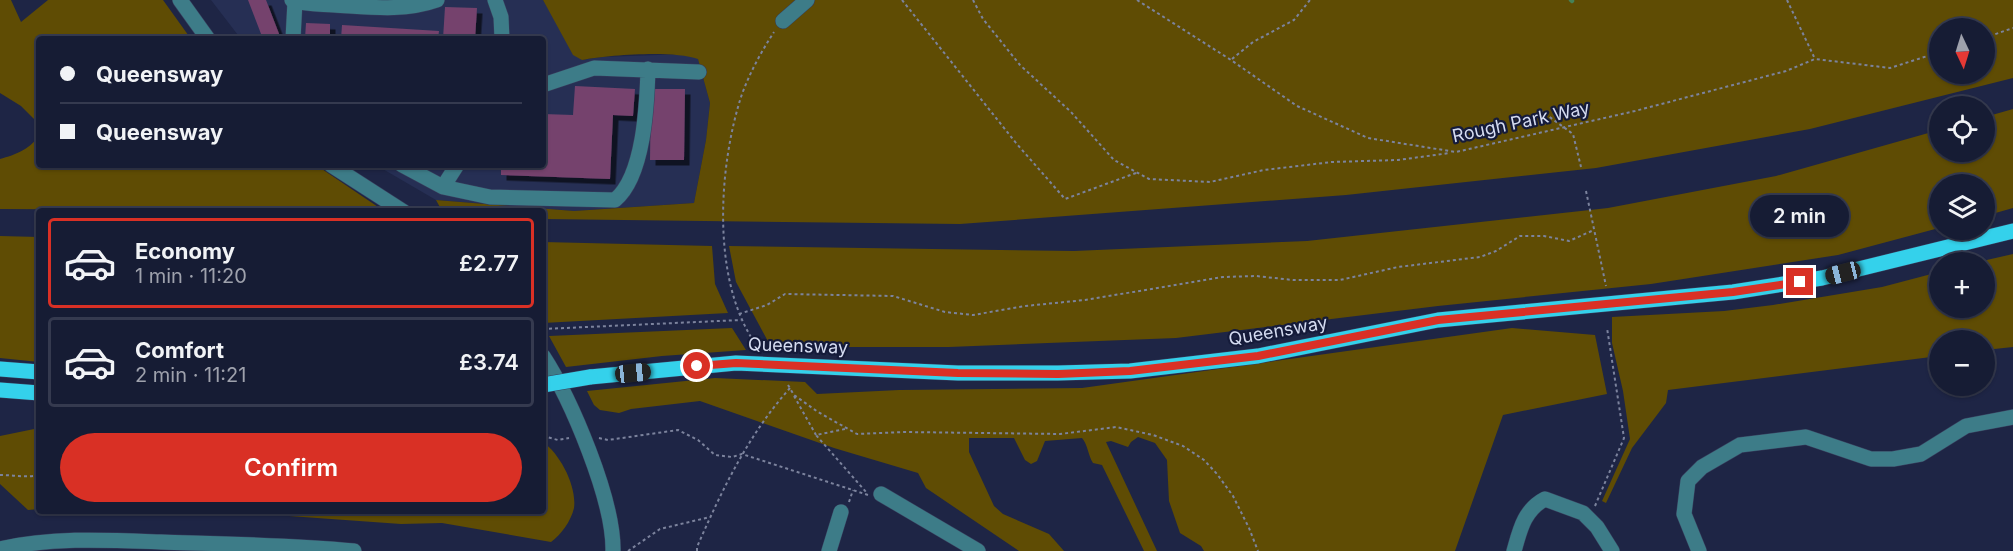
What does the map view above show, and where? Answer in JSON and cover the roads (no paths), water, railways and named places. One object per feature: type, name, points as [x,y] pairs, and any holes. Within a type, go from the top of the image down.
[{"type":"main road","name":"Queensway","points":[[546,385],[736,363],[958,373],[1058,374],[1141,370],[1258,356],[1438,320],[1733,292],[1800,282],[2013,231]]},
{"type":"main road","points":[[0,369],[36,372]]},
{"type":"main road","points":[[0,390],[36,393]]},
{"type":"street","points":[[180,0],[206,36]]},
{"type":"street","points":[[293,36],[293,1],[306,4],[331,2],[407,8],[437,0]]},
{"type":"street","points":[[495,0],[501,17],[502,36]]},
{"type":"street","points":[[783,21],[807,0]]},
{"type":"street","points":[[546,84],[594,68],[699,72]]},
{"type":"street","points":[[408,168],[443,187],[490,197],[615,200],[623,193],[632,177],[642,138],[648,69]]},
{"type":"street","points":[[336,168],[398,208]]},
{"type":"street","points":[[443,187],[455,168]]},
{"type":"street","points":[[546,361],[582,435],[606,507],[613,551]]},
{"type":"street","points":[[1698,551],[1684,514],[1688,482],[1702,467],[1740,445],[1806,437],[1871,459],[1893,459],[1921,453],[1966,426],[2013,417]]},
{"type":"street","points":[[875,495],[978,551]]},
{"type":"street","points":[[1514,551],[1528,513],[1545,499],[1583,513],[1597,527],[1610,550]]},
{"type":"street","points":[[829,551],[841,512]]},
{"type":"street","points":[[0,549],[82,539],[290,545],[354,551]]}]
